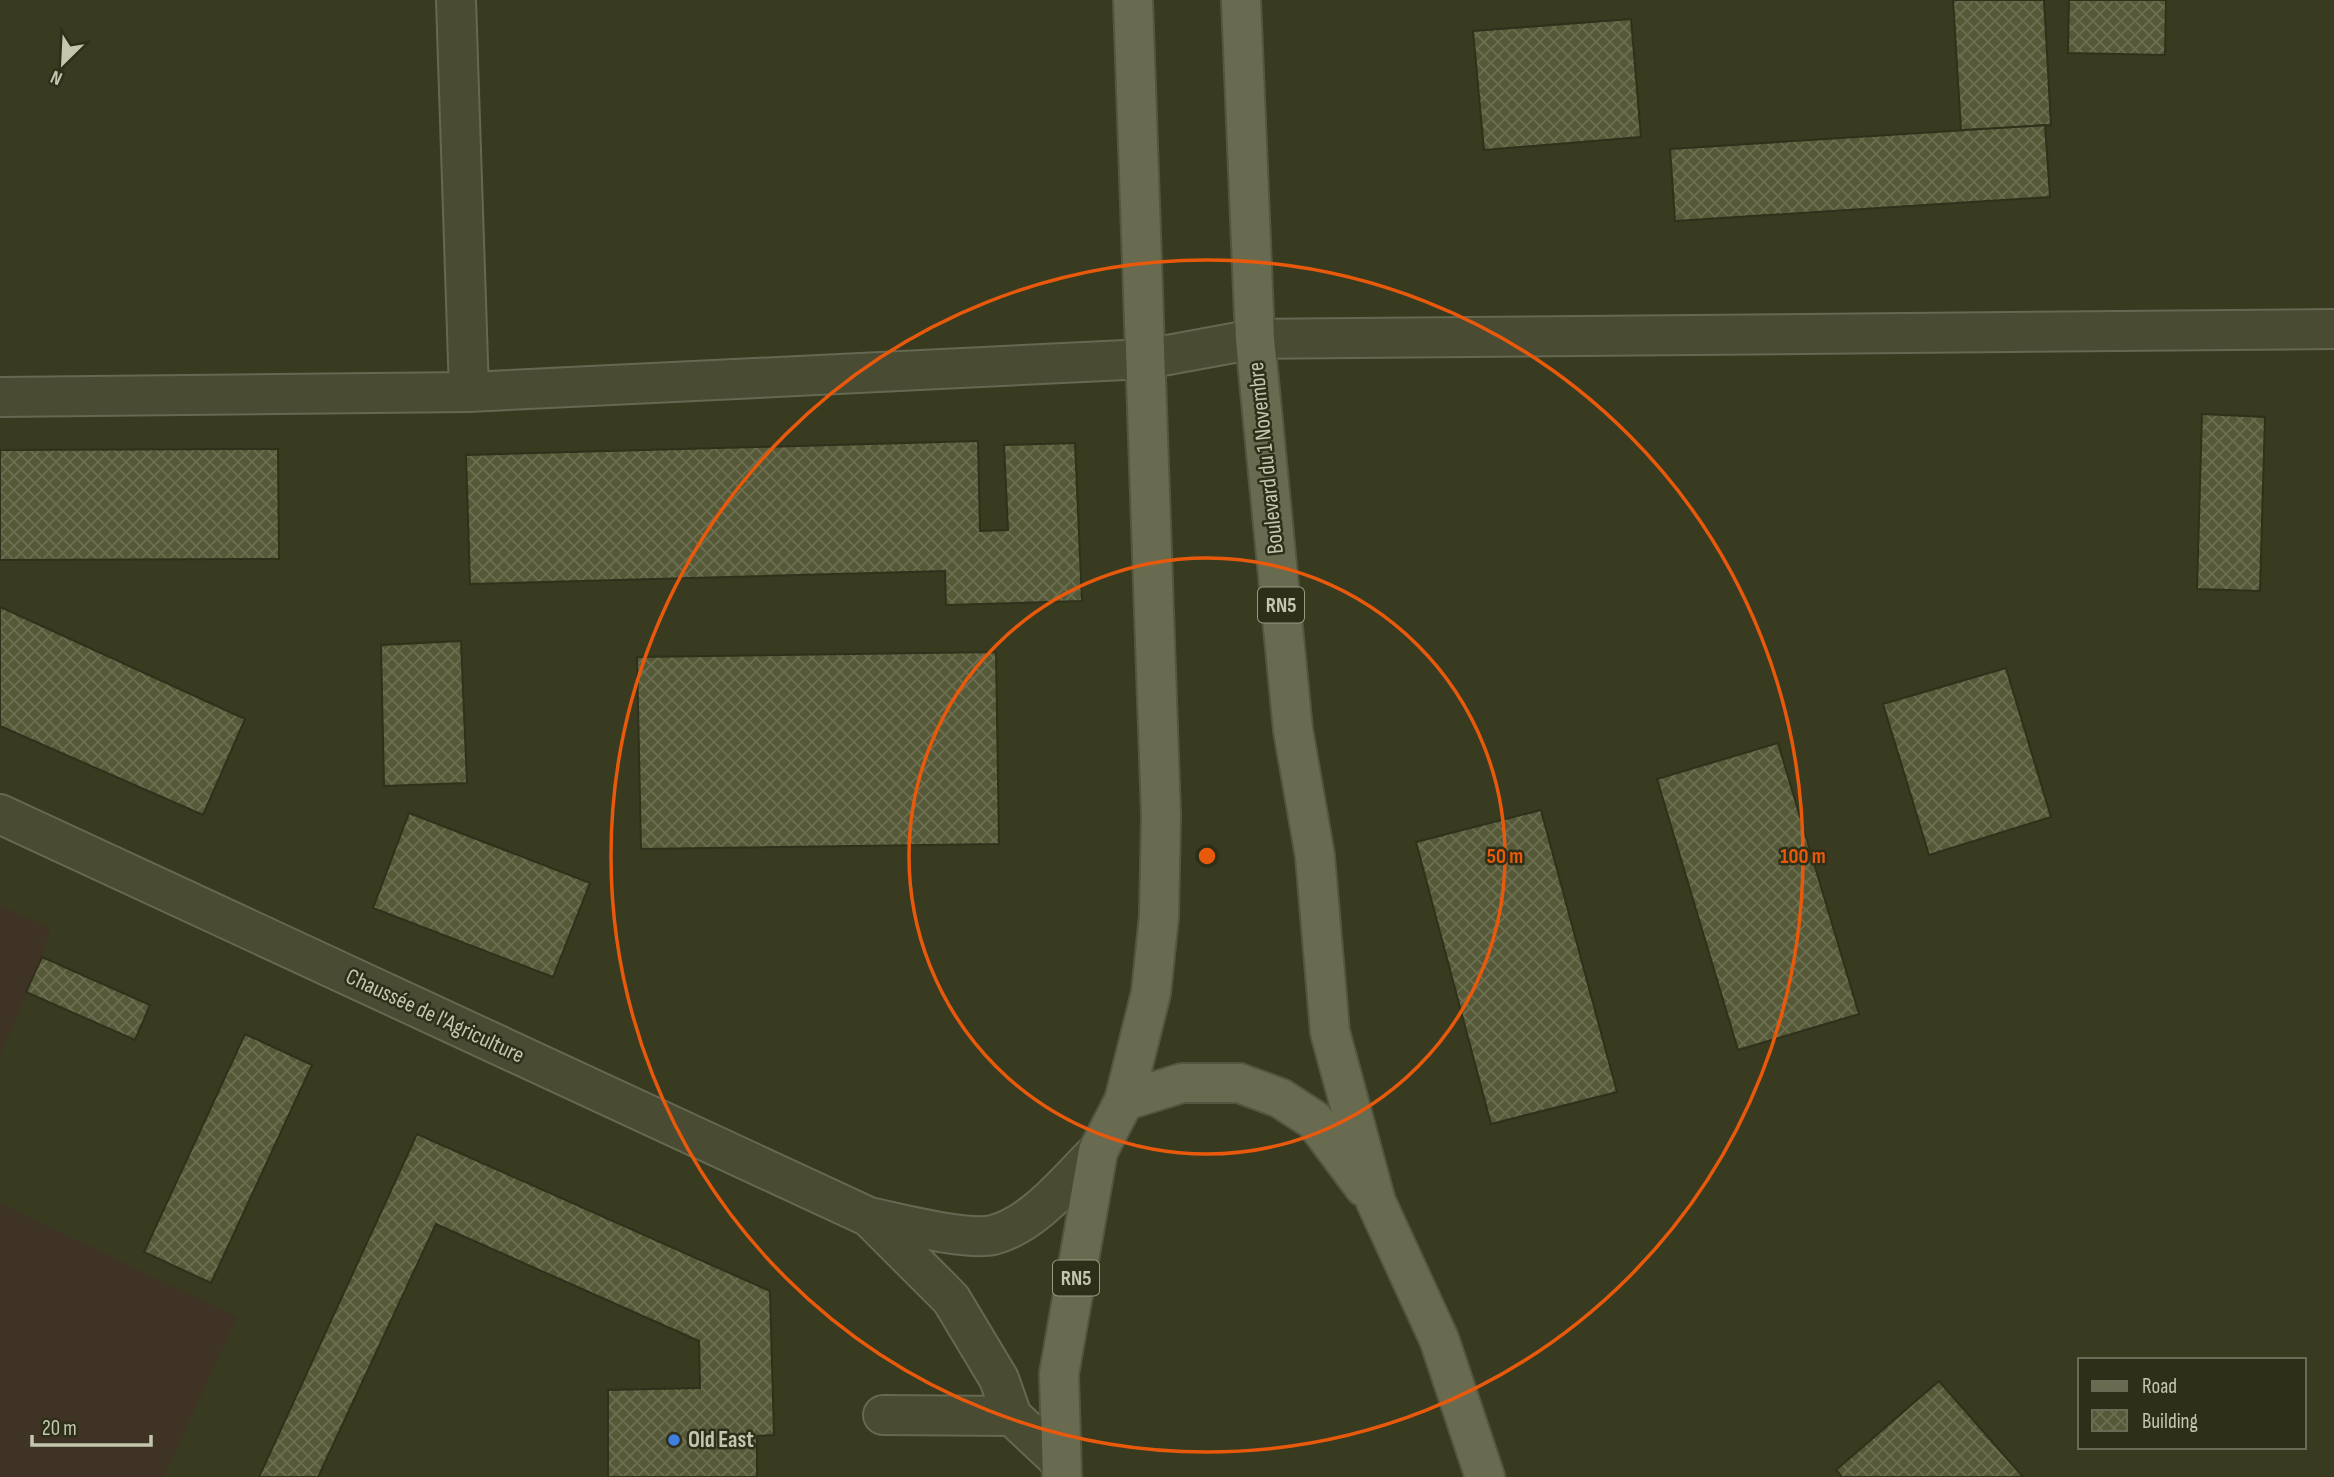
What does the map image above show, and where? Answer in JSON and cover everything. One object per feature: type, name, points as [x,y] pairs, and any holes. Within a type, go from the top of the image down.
[{"type":"main road","name":"RN5","points":[[1061,1470],[1059,1374],[1098,1151],[1125,1101],[1151,993],[1159,916],[1161,816],[1133,0]]},
{"type":"main road","name":"Boulevard du 1 Novembre","points":[[1241,0],[1255,339],[1293,730],[1315,856],[1330,1032],[1376,1202],[1439,1339],[1485,1477]]},
{"type":"main road","name":"Boulevard du 1 Novembre","points":[[1125,1101],[1182,1083],[1239,1083],[1280,1098],[1314,1120],[1376,1202]]},
{"type":"street","points":[[456,0],[469,392]]},
{"type":"street","points":[[0,397],[469,392],[1146,359],[1255,339],[2334,329]]},
{"type":"street","name":"Chaussée de l'Agriculture","points":[[0,814],[869,1217],[953,1233],[992,1235],[1029,1218],[1098,1151]]},
{"type":"street","name":"Chaussée de l'Agriculture","points":[[869,1217],[951,1299],[999,1379],[1012,1416],[1061,1470]]},
{"type":"street","points":[[883,1415],[1012,1416]]},
{"type":"shaded area","points":[[0,905],[50,928],[42,957],[0,1056]]},
{"type":"shaded area","points":[[0,1203],[237,1317],[164,1477],[0,1477]]},
{"type":"building","points":[[1953,0],[2044,0],[2051,125],[1961,130]]},
{"type":"building","points":[[2069,0],[2166,0],[2165,55],[2068,53]]},
{"type":"building","points":[[1631,19],[1641,137],[1484,150],[1473,31]]},
{"type":"building","points":[[2045,125],[2050,197],[1675,221],[1670,149]]},
{"type":"building","points":[[2202,414],[2265,417],[2260,591],[2197,589]]},
{"type":"building","points":[[978,441],[980,531],[1008,530],[1004,445],[1075,443],[1082,601],[946,605],[945,571],[470,584],[466,455]]},
{"type":"building","points":[[278,449],[279,559],[0,560],[0,450]]},
{"type":"building","points":[[0,607],[245,719],[203,815],[0,726]]},
{"type":"building","points":[[461,641],[467,783],[384,786],[381,645]]},
{"type":"building","points":[[996,652],[999,844],[641,849],[637,657]]},
{"type":"building","points":[[2006,668],[2051,817],[1929,855],[1883,704]]},
{"type":"building","points":[[1778,743],[1859,1014],[1738,1050],[1657,779]]},
{"type":"building","points":[[1541,810],[1617,1092],[1491,1124],[1416,842]]},
{"type":"building","points":[[409,813],[590,883],[553,977],[373,908]]},
{"type":"building","points":[[42,957],[150,1005],[135,1040],[26,992]]},
{"type":"building","points":[[245,1034],[312,1065],[211,1283],[144,1252]]},
{"type":"building","points":[[417,1134],[770,1291],[774,1435],[757,1436],[757,1477],[608,1477],[608,1390],[700,1388],[699,1341],[436,1224],[318,1477],[259,1477]]},
{"type":"building","points":[[1939,1381],[2023,1477],[1842,1477],[1836,1470]]},
{"type":"place","name":"Old East","points":[[674,1440]]}]
